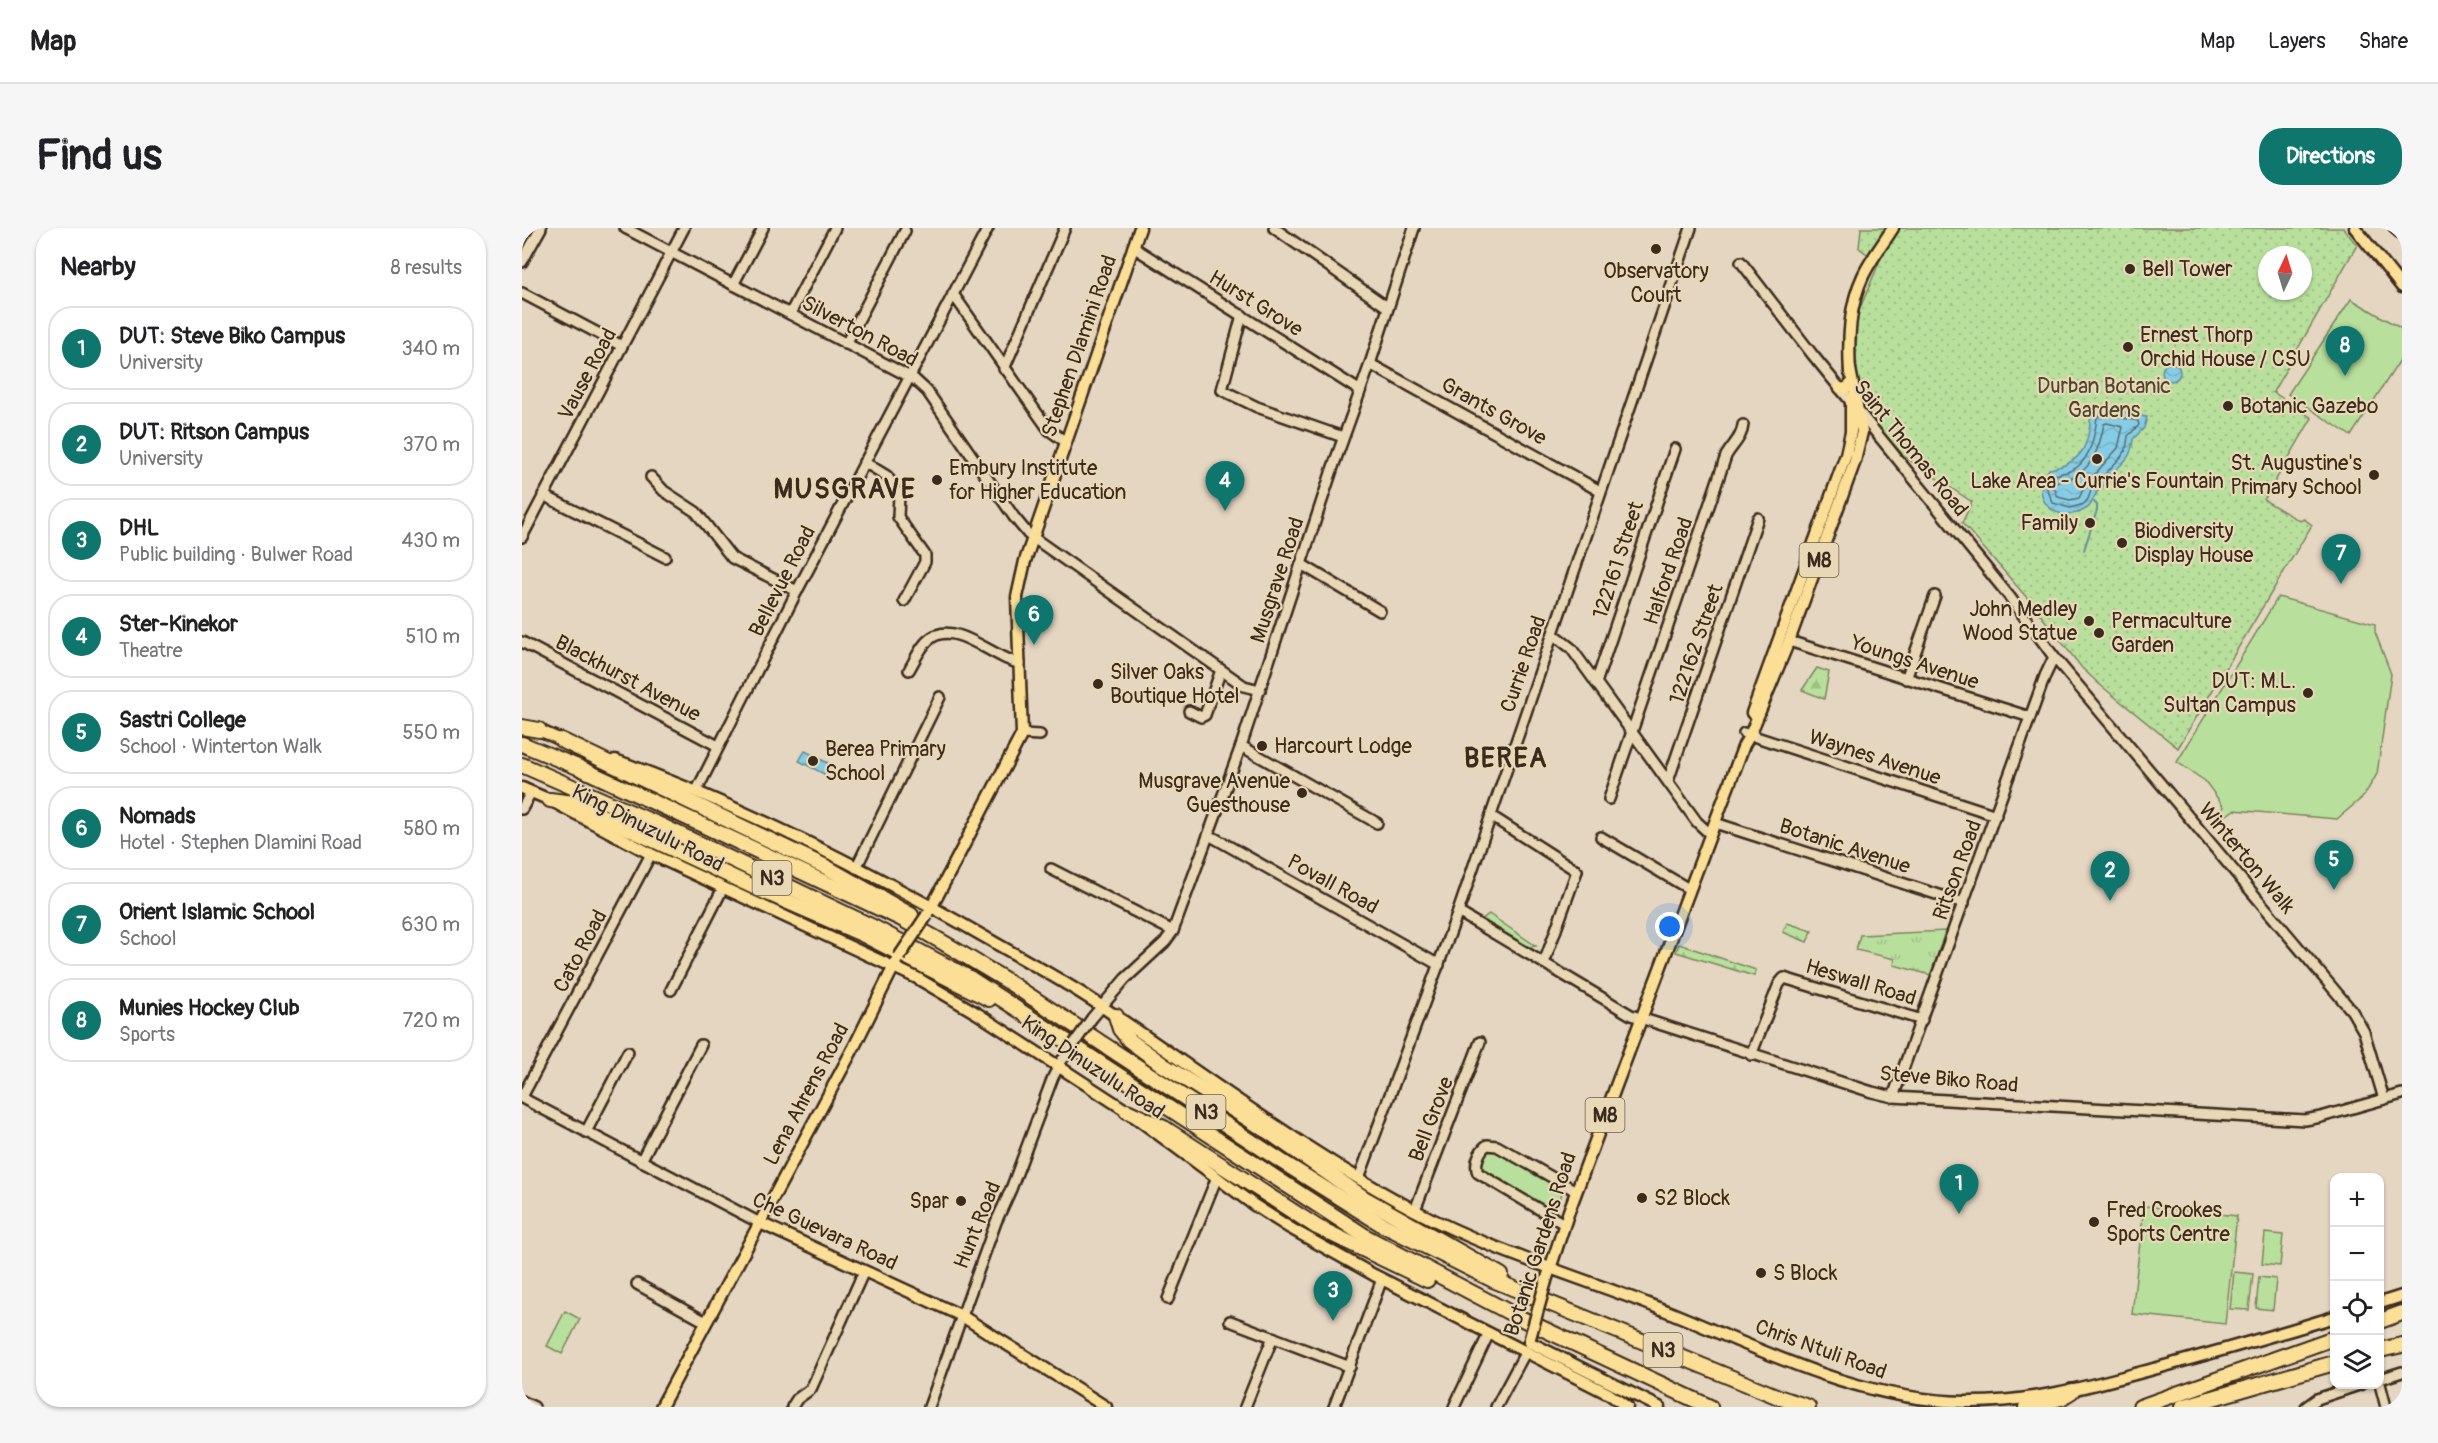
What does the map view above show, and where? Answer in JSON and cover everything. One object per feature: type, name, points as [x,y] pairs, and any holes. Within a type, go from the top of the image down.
[{"type":"highway","points":[[522,727],[539,730]]},
{"type":"highway","points":[[561,740],[856,884],[978,957],[1004,979]]},
{"type":"highway","name":"N3","points":[[522,744],[580,768],[900,918],[1004,979],[1354,1208],[1401,1234],[1520,1291],[1808,1407]]},
{"type":"highway","name":"N3","points":[[522,765],[664,827],[871,926],[971,979],[1352,1229],[1400,1257],[1518,1317],[1710,1407]]},
{"type":"highway","points":[[550,800],[574,803],[756,888],[862,934],[991,1000],[1013,1008]]},
{"type":"highway","points":[[1116,1016],[1120,1029],[1129,1040],[1163,1065],[1284,1142],[1364,1198],[1492,1269],[1520,1291]]},
{"type":"highway","points":[[1127,1111],[1164,1128],[1317,1227],[1483,1307],[1518,1317]]},
{"type":"highway","points":[[2384,1319],[2402,1313]]},
{"type":"highway","points":[[2140,1407],[2330,1339]]},
{"type":"highway","points":[[2384,1349],[2402,1345]]},
{"type":"highway","points":[[2182,1407],[2330,1364]]},
{"type":"highway","points":[[2026,1407],[2061,1398],[2072,1391]]},
{"type":"main road","name":"Stephen Dlamini Road","points":[[930,911],[1022,734],[1017,591],[1033,537],[1140,228]]},
{"type":"main road","name":"M8","points":[[1850,369],[1851,322],[1858,288],[1864,274],[1893,228]]},
{"type":"main road","points":[[2355,228],[2402,287]]},
{"type":"main road","points":[[2395,228],[2402,234]]},
{"type":"main road","name":"Botanic Gardens Road","points":[[1746,738],[1789,641],[1846,489],[1862,432],[1845,387],[1850,369]]},
{"type":"main road","name":"Botanic Gardens Road","points":[[1528,1344],[1564,1224],[1715,823],[1846,455],[1853,405],[1850,369]]},
{"type":"main road","points":[[1862,432],[1874,430]]},
{"type":"main road","name":"King Dinuzulu Road","points":[[522,722],[561,740],[664,778],[856,868],[1102,1006],[1185,1065],[1359,1178],[1415,1210],[1492,1246],[1549,1268]]},
{"type":"main road","name":"King Dinuzulu Road","points":[[526,790],[723,888],[896,962],[978,1014],[1061,1062],[1290,1228],[1382,1279],[1489,1333],[1528,1344],[1659,1407]]},
{"type":"main road","name":"Lena Ahrens Road","points":[[661,1407],[758,1222],[854,1047],[896,962],[930,911]]},
{"type":"main road","name":"Che Guevara Road","points":[[758,1222],[962,1316],[1106,1407]]},
{"type":"main road","name":"Chris Ntuli Road","points":[[1549,1268],[1831,1377],[1890,1395],[1968,1402],[2025,1398],[2072,1391],[2269,1338],[2330,1318]]},
{"type":"main road","points":[[2384,1301],[2402,1296]]},
{"type":"main road","name":"King Dinuzulu Road","points":[[1528,1344],[1619,1405]]},
{"type":"street","points":[[522,262],[540,228]]},
{"type":"street","name":"Silverton Road","points":[[625,228],[909,376],[927,391],[1014,517],[1033,537],[1244,686],[1260,690]]},
{"type":"street","name":"Vause Road","points":[[522,537],[684,228]]},
{"type":"street","points":[[733,285],[763,228]]},
{"type":"street","points":[[790,314],[835,228]]},
{"type":"street","name":"Bellevue Road","points":[[696,792],[797,591],[988,228]]},
{"type":"street","points":[[1004,369],[1065,228]]},
{"type":"street","points":[[1274,228],[1387,307]]},
{"type":"street","name":"Musgrave Road","points":[[1092,1018],[1125,979],[1166,942],[1173,930],[1241,746],[1414,228]]},
{"type":"street","name":"Currie Road","points":[[1359,1178],[1458,912],[1691,228]]},
{"type":"street","points":[[846,344],[905,231]]},
{"type":"street","name":"Hurst Grove","points":[[1133,247],[1359,390]]},
{"type":"street","name":"Saint Thomas Road","points":[[1741,262],[1845,387]]},
{"type":"street","points":[[522,293],[622,346]]},
{"type":"street","points":[[954,294],[1004,369],[1051,433],[1066,442]]},
{"type":"street","points":[[1242,315],[1222,390],[1257,407],[1343,437]]},
{"type":"street","name":"Grants Grove","points":[[1370,364],[1600,491]]},
{"type":"street","name":"Saint Thomas Road","points":[[1853,405],[2022,612],[2054,657]]},
{"type":"street","name":"Halford Road","points":[[1609,799],[1726,456],[1741,435],[1743,425]]},
{"type":"street","name":"122161 Street","points":[[1596,683],[1675,449]]},
{"type":"street","points":[[864,462],[889,479],[900,498],[898,518],[925,555],[925,562],[904,601]]},
{"type":"street","points":[[651,477],[664,491],[696,512],[735,561],[797,591]]},
{"type":"street","points":[[543,495],[665,557]]},
{"type":"street","name":"122162 Street","points":[[1668,781],[1758,518]]},
{"type":"street","points":[[1301,564],[1380,610]]},
{"type":"street","points":[[1906,679],[1935,596]]},
{"type":"street","points":[[909,670],[930,638],[947,633],[960,636],[1005,659],[1020,663]]},
{"type":"street","points":[[1553,634],[1571,648],[1697,822],[1710,834]]},
{"type":"street","name":"Youngs Avenue","points":[[1789,641],[2030,717]]},
{"type":"street","name":"Blackhurst Avenue","points":[[522,642],[718,746]]},
{"type":"street","name":"Ritson Road","points":[[1893,1097],[2030,717],[2054,657]]},
{"type":"street","name":"Winterton Walk","points":[[2054,657],[2352,1011],[2364,1032],[2384,1099]]},
{"type":"street","points":[[1190,711],[1199,716],[1204,715],[1221,670]]},
{"type":"street","points":[[856,868],[940,697]]},
{"type":"street","points":[[1022,734],[1040,735]]},
{"type":"street","name":"Waynes Avenue","points":[[1746,738],[1996,815]]},
{"type":"street","points":[[1241,746],[1377,823]]},
{"type":"street","points":[[522,809],[526,790]]},
{"type":"street","points":[[1491,816],[1577,872],[1544,963]]},
{"type":"street","name":"Botanic Avenue","points":[[1715,823],[1964,903]]},
{"type":"street","name":"Povall Road","points":[[1209,835],[1439,965]]},
{"type":"street","points":[[1601,837],[1689,889]]},
{"type":"street","name":"Cato Road","points":[[522,1098],[651,854]]},
{"type":"street","points":[[1051,869],[1173,930]]},
{"type":"street","points":[[671,990],[723,888]]},
{"type":"street","name":"Steve Biko Road","points":[[1458,912],[1631,1015],[1893,1097],[2305,1120],[2402,1094]]},
{"type":"street","name":"Heswall Road","points":[[1751,1054],[1779,984],[1784,978],[1922,1020]]},
{"type":"street","name":"Hunt Road","points":[[929,1407],[996,1222],[1061,1062],[1092,1018]]},
{"type":"street","name":"Bell Grove","points":[[1415,1210],[1480,1042]]},
{"type":"street","points":[[641,1161],[701,1045]]},
{"type":"street","points":[[586,1132],[628,1052]]},
{"type":"street","name":"Che Guevara Road","points":[[522,1098],[758,1222]]},
{"type":"street","points":[[1564,1224],[1478,1173],[1476,1165],[1482,1150],[1487,1145],[1497,1146],[1576,1191]]},
{"type":"street","points":[[1168,1299],[1217,1177]]},
{"type":"street","points":[[792,1407],[797,1398],[811,1389],[864,1271]]},
{"type":"street","points":[[1334,1407],[1382,1279]]},
{"type":"street","points":[[637,1284],[706,1322]]},
{"type":"street","points":[[1230,1321],[1350,1367]]},
{"type":"street","points":[[1454,1407],[1489,1333]]},
{"type":"street","points":[[1245,1407],[1272,1337]]},
{"type":"street","name":"M8","points":[[1496,1407],[1528,1344]]},
{"type":"street","points":[[2384,1377],[2402,1372]]},
{"type":"street","points":[[2306,1407],[2317,1399],[2347,1389]]},
{"type":"street","points":[[2381,1389],[2386,1407]]},
{"type":"street","points":[[522,1401],[534,1407]]},
{"type":"green space","name":"Durban Botanic Gardens","points":[[1861,228],[2343,228],[2357,245],[2273,392],[2312,418],[2264,500],[2300,521],[2304,519],[2312,525],[2178,748],[2082,668],[2028,599],[1962,523],[1972,502],[1905,457],[1854,400],[1853,325],[1879,263],[1859,248]]},
{"type":"green space","points":[[2351,299],[2402,329],[2402,357],[2351,436],[2288,394]]},
{"type":"green space","name":"DUT: M.L. Sultan Campus","points":[[2278,597],[2375,624],[2375,632],[2391,674],[2377,774],[2364,796],[2337,819],[2234,810],[2218,821],[2213,816],[2224,807],[2205,781],[2177,762]]},
{"type":"green space","points":[[1817,668],[1829,672],[1824,699],[1802,690]]},
{"type":"green space","points":[[1489,914],[1536,946],[1528,947],[1481,920]]},
{"type":"green space","points":[[1787,923],[1812,931],[1807,942],[1783,932]]},
{"type":"green space","points":[[1945,931],[1931,975],[1894,965],[1895,959],[1856,950],[1860,935]]},
{"type":"green space","points":[[1679,944],[1756,970],[1754,976],[1676,952]]},
{"type":"green space","points":[[1494,1149],[1563,1190],[1555,1214],[1482,1172],[1481,1160],[1486,1152]]},
{"type":"green space","points":[[2144,1206],[2237,1216],[2225,1324],[2132,1314]]},
{"type":"green space","points":[[2265,1233],[2283,1235],[2280,1266],[2262,1264]]},
{"type":"green space","points":[[2234,1272],[2253,1274],[2249,1310],[2230,1309]]},
{"type":"green space","points":[[2259,1277],[2276,1279],[2273,1310],[2256,1308]]},
{"type":"green space","points":[[565,1311],[580,1319],[562,1354],[547,1346]]},
{"type":"water","points":[[2171,363],[2177,366],[2180,372],[2177,378],[2171,381],[2165,378],[2162,372],[2165,366]]},
{"type":"water","points":[[2100,407],[2147,417],[2144,428],[2133,439],[2128,457],[2097,492],[2089,506],[2074,514],[2055,511],[2043,499],[2041,490],[2043,480],[2049,469],[2070,463],[2082,451],[2086,443],[2091,412]]},
{"type":"water","points":[[805,751],[832,765],[826,775],[799,761]]},
{"type":"waterway","points":[[2084,550],[2097,510],[2094,502]]},
{"type":"place","name":"Observatory Court","points":[[1656,249]]},
{"type":"place","name":"Bell Tower","points":[[2130,269]]},
{"type":"place","name":"Ernest Thorp Orchid House / CSU","points":[[2128,347]]},
{"type":"place","name":"Munies Hockey Club","points":[[2345,376]]},
{"type":"place","name":"Botanic Gazebo","points":[[2228,406]]},
{"type":"place","name":"Lake Area - Currie's Fountain","points":[[2097,459]]},
{"type":"place","name":"St. Augustine's Primary School","points":[[2374,475]]},
{"type":"place","name":"Embury Institute for Higher Education","points":[[937,480]]},
{"type":"place","name":"Ster-Kinekor","points":[[1225,511]]},
{"type":"place","name":"Family","points":[[2090,523]]},
{"type":"place","name":"Biodiversity Display House","points":[[2122,543]]},
{"type":"place","name":"Orient Islamic School","points":[[2341,584]]},
{"type":"place","name":"John Medley Wood Statue","points":[[2089,621]]},
{"type":"place","name":"Permaculture Garden","points":[[2099,633]]},
{"type":"place","name":"Nomads","points":[[1034,645]]},
{"type":"place","name":"Silver Oaks Boutique Hotel","points":[[1098,684]]},
{"type":"place","name":"DUT: M.L. Sultan Campus","points":[[2308,693]]},
{"type":"place","name":"Harcourt Lodge","points":[[1262,746]]},
{"type":"place","name":"Berea Primary School","points":[[813,761]]},
{"type":"place","name":"Musgrave Avenue Guesthouse","points":[[1302,793]]},
{"type":"place","name":"Sastri College","points":[[2334,890]]},
{"type":"place","name":"DUT: Ritson Campus","points":[[2110,901]]},
{"type":"place","name":"S2 Block","points":[[1642,1198]]},
{"type":"place","name":"Spar","points":[[961,1201]]},
{"type":"place","name":"DUT: Steve Biko Campus","points":[[1959,1214]]},
{"type":"place","name":"Fred Crookes Sports Centre","points":[[2094,1222]]},
{"type":"place","name":"S Block","points":[[1761,1273]]},
{"type":"place","name":"DHL","points":[[1333,1321]]},
{"type":"district","name":"MUSGRAVE","points":[[845,489]]},
{"type":"district","name":"BEREA","points":[[1506,758]]}]
